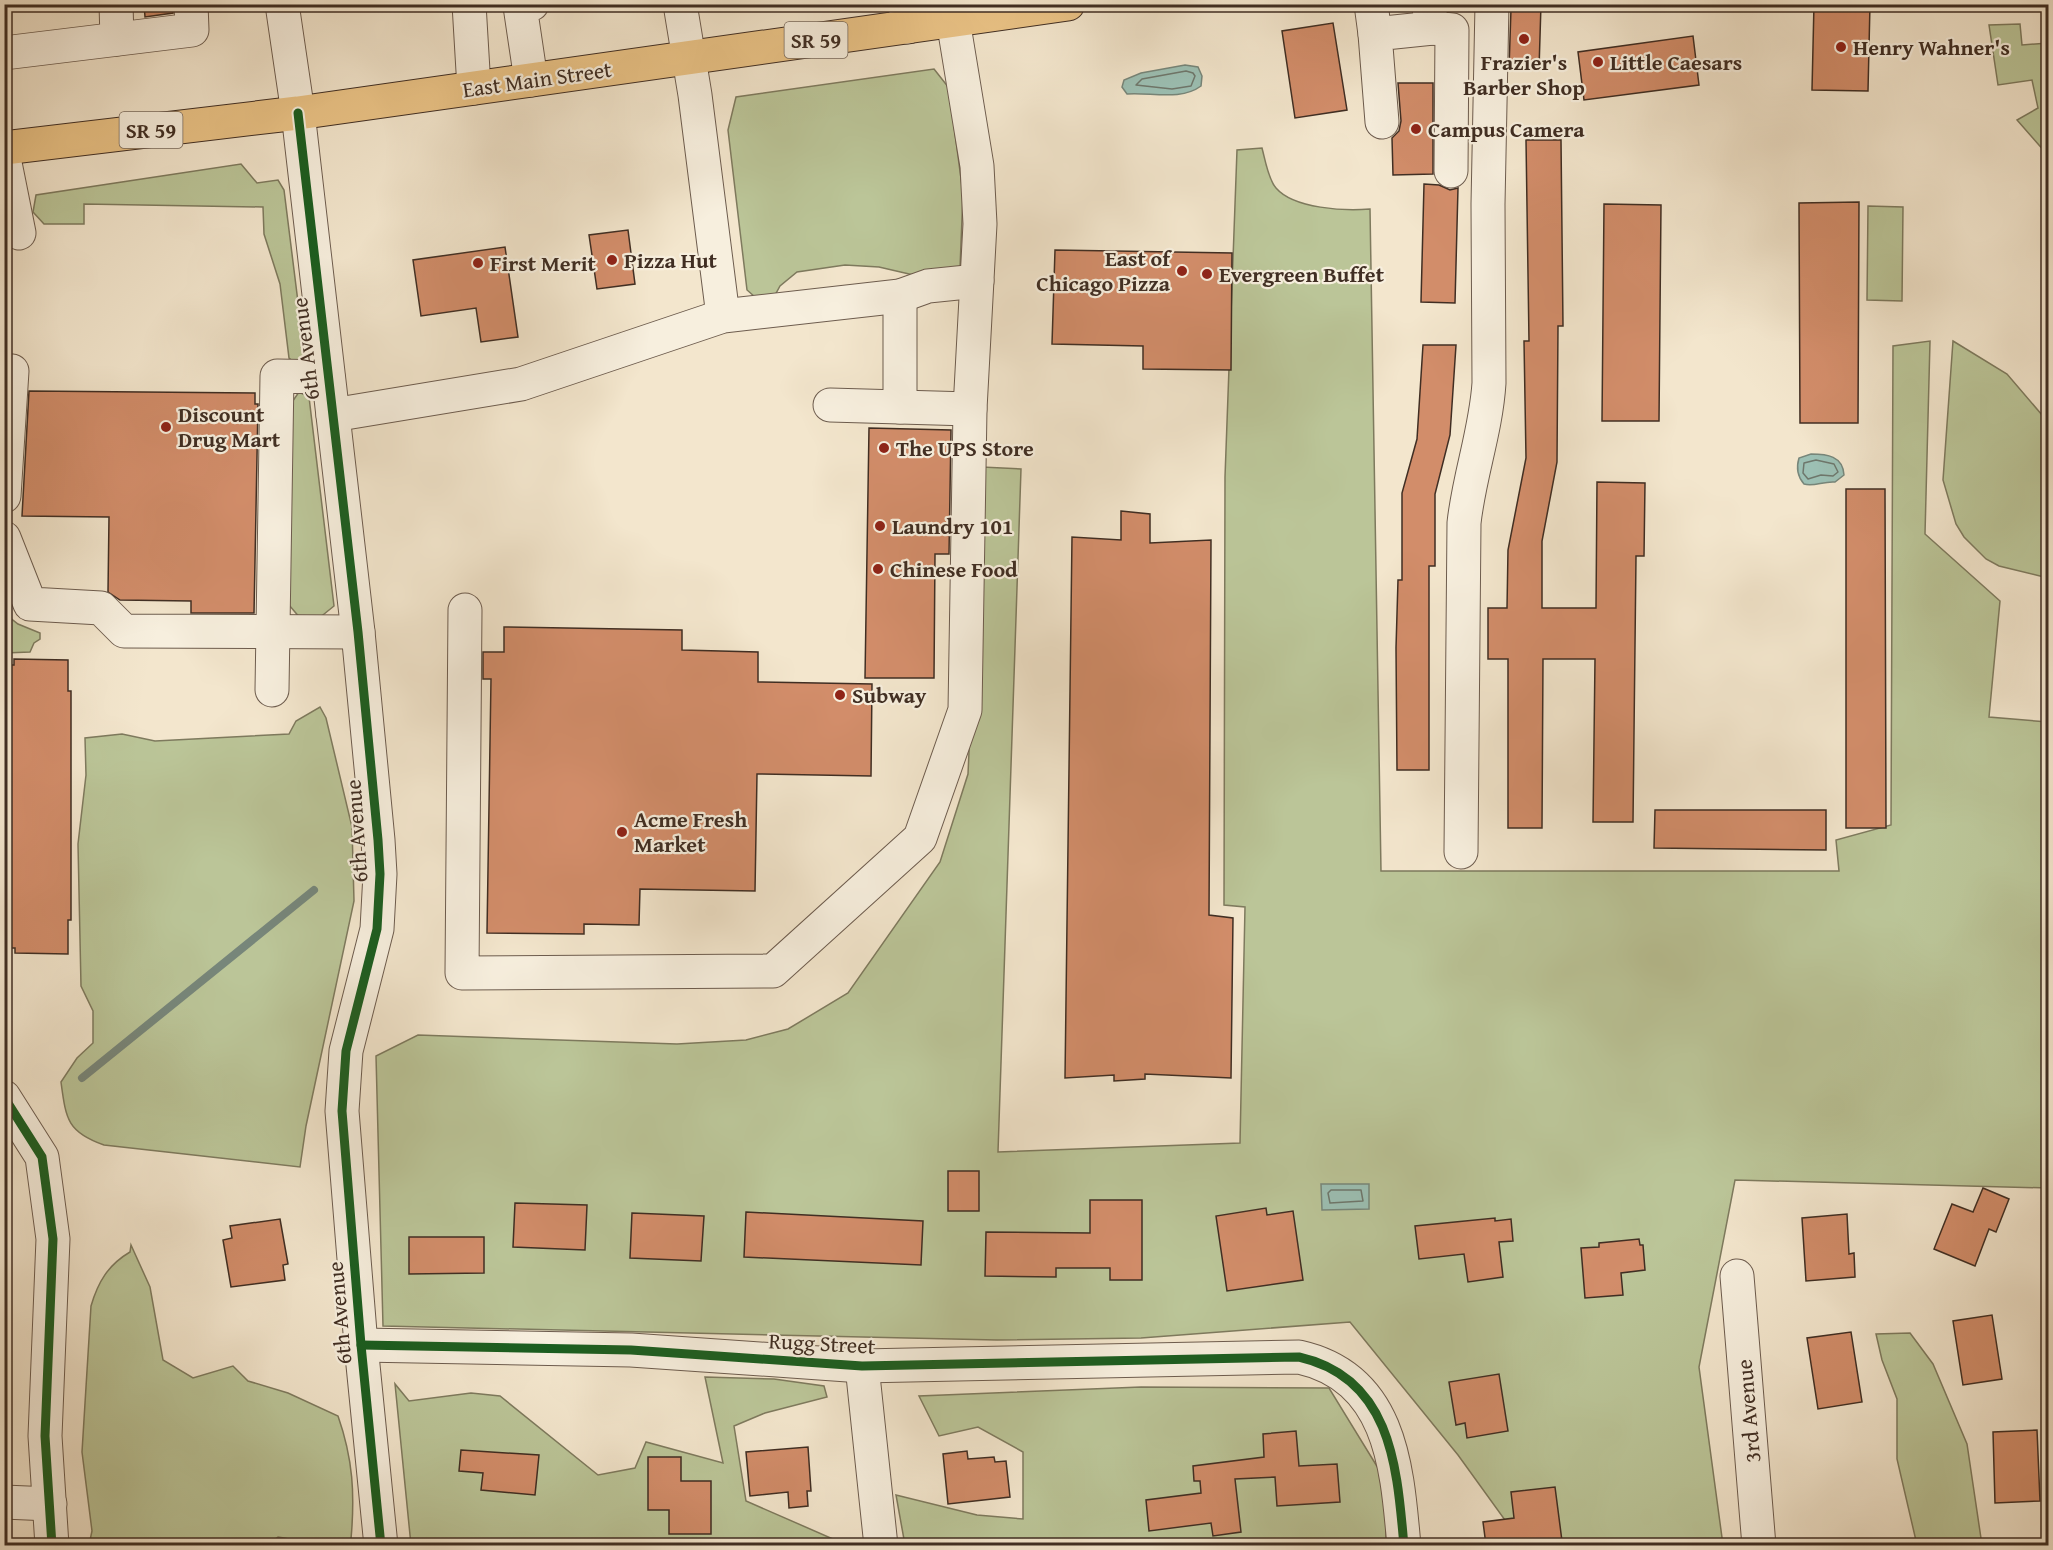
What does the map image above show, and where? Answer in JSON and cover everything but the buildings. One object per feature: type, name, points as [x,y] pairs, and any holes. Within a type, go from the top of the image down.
[{"type":"main road","name":"East Main Street","points":[[4,148],[298,113],[690,57],[906,16],[953,20],[1068,4]]},
{"type":"street","points":[[116,4],[117,39]]},
{"type":"street","points":[[4,53],[192,30],[191,4]]},
{"type":"street","name":"6th Avenue","points":[[282,4],[298,113],[358,632],[380,874],[373,951],[346,1051],[343,1080],[344,1135],[361,1345],[381,1545]]},
{"type":"street","points":[[469,4],[474,88]]},
{"type":"street","points":[[531,80],[520,6],[532,4]]},
{"type":"street","points":[[680,4],[690,57],[723,316]]},
{"type":"street","points":[[1461,852],[1464,523],[1471,477],[1488,407],[1491,339],[1488,204],[1492,4]]},
{"type":"street","points":[[1382,122],[1373,19],[1431,16],[1452,30],[1451,171]]},
{"type":"street","points":[[465,610],[462,973],[773,971],[920,838],[965,710],[970,409],[980,224],[977,166],[953,20]]},
{"type":"street","points":[[4,158],[19,233]]},
{"type":"street","points":[[333,415],[521,384],[723,316],[900,296],[928,286],[976,281]]},
{"type":"street","points":[[900,296],[900,407]]},
{"type":"street","points":[[4,496],[12,371]]},
{"type":"street","points":[[272,690],[277,376],[328,377]]},
{"type":"street","points":[[830,405],[970,409]]},
{"type":"street","points":[[4,538],[30,604],[100,608],[124,631],[358,632]]},
{"type":"street","points":[[4,1097],[42,1157],[53,1239],[45,1436],[52,1545]]},
{"type":"street","name":"3rd Avenue","points":[[1737,1276],[1759,1545]]},
{"type":"street","name":"Rugg Street","points":[[361,1345],[631,1350],[862,1366],[1282,1357],[1308,1359],[1333,1369],[1350,1382],[1378,1414],[1388,1435],[1395,1467],[1404,1545]]},
{"type":"street","points":[[862,1366],[880,1545]]},
{"type":"street","points":[[4,1502],[50,1504]]},
{"type":"green space","points":[[2020,24],[2022,45],[2048,43],[2048,152],[2046,153],[2017,120],[2038,108],[2032,80],[1998,85],[1989,25]]},
{"type":"green space","points":[[934,69],[949,88],[963,194],[960,268],[922,277],[879,267],[845,265],[797,272],[780,286],[774,297],[755,297],[747,290],[728,130],[736,97]]},
{"type":"green space","points":[[1262,148],[1271,180],[1284,195],[1320,207],[1347,210],[1370,209],[1381,871],[1839,871],[1836,840],[1891,825],[1893,346],[1930,341],[1925,534],[2000,601],[1989,717],[2048,722],[2048,1188],[1735,1180],[1699,1367],[1723,1545],[1523,1545],[1458,1455],[1350,1322],[1141,1338],[997,1340],[383,1326],[376,1056],[418,1035],[677,1044],[746,1040],[788,1029],[848,993],[940,862],[968,774],[982,467],[1021,469],[998,1152],[1240,1143],[1245,907],[1224,905],[1225,477],[1237,150]]},
{"type":"green space","points":[[241,164],[257,183],[278,180],[284,190],[305,358],[295,363],[289,358],[280,284],[264,234],[263,207],[84,204],[84,224],[44,224],[33,212],[36,195]]},
{"type":"green space","points":[[1868,206],[1903,207],[1902,301],[1867,300]]},
{"type":"green space","points":[[1953,341],[2007,374],[2048,422],[2048,578],[1999,566],[1986,559],[1964,537],[1956,524],[1943,480]]},
{"type":"green space","points":[[299,392],[309,397],[334,606],[313,623],[301,619],[289,605],[290,405]]},
{"type":"green space","points":[[4,613],[18,624],[40,633],[40,639],[34,643],[30,652],[5,653]]},
{"type":"green space","points":[[320,707],[326,718],[352,827],[354,901],[306,1126],[300,1167],[104,1145],[82,1135],[75,1129],[67,1115],[61,1082],[77,1058],[93,1043],[93,1011],[81,986],[78,844],[86,775],[85,738],[122,734],[155,741],[289,734],[296,721]]},
{"type":"green space","points":[[131,1245],[150,1287],[163,1360],[193,1378],[233,1366],[248,1381],[288,1393],[338,1416],[347,1447],[352,1477],[351,1539],[324,1544],[278,1537],[266,1546],[89,1545],[92,1531],[82,1452],[91,1306],[105,1275],[130,1252]]},
{"type":"green space","points":[[1910,1333],[1933,1364],[1967,1444],[1982,1545],[1917,1545],[1897,1459],[1897,1399],[1882,1360],[1876,1334]]},
{"type":"green space","points":[[705,1377],[774,1379],[824,1386],[827,1397],[765,1413],[734,1426],[746,1501],[833,1539],[834,1545],[411,1545],[395,1384],[409,1401],[471,1393],[500,1396],[598,1475],[635,1468],[646,1442],[723,1463]]},
{"type":"green space","points":[[1141,1387],[1329,1388],[1386,1481],[1386,1545],[905,1545],[896,1495],[977,1515],[1023,1519],[1023,1452],[978,1427],[939,1436],[919,1396]]},
{"type":"water","points":[[1185,65],[1198,67],[1202,76],[1201,86],[1193,91],[1175,95],[1127,94],[1122,87],[1124,80],[1141,73]]},
{"type":"water","points":[[1811,454],[1833,457],[1841,464],[1844,475],[1835,482],[1804,484],[1797,469],[1798,462],[1799,458]]},
{"type":"water","points":[[1321,1184],[1369,1184],[1369,1209],[1322,1210]]},
{"type":"waterway","points":[[82,1078],[314,890]]},
{"type":"cycle path","points":[[298,113],[358,632],[380,874],[377,929],[346,1051],[342,1111],[361,1345],[381,1546]]},
{"type":"cycle path","points":[[4,1097],[42,1157],[53,1239],[45,1436],[52,1546]]},
{"type":"cycle path","points":[[361,1345],[631,1350],[862,1366],[1299,1357],[1330,1368],[1354,1384],[1371,1405],[1384,1430],[1392,1457],[1398,1487],[1404,1546]]},
{"type":"place","name":"Frazier's Barber Shop","points":[[1524,39]]},
{"type":"place","name":"Henry Wahner's","points":[[1841,47]]},
{"type":"place","name":"Little Caesars","points":[[1598,62]]},
{"type":"place","name":"Campus Camera","points":[[1416,129]]},
{"type":"place","name":"Pizza Hut","points":[[612,260]]},
{"type":"place","name":"First Merit","points":[[478,263]]},
{"type":"place","name":"East of Chicago Pizza","points":[[1182,271]]},
{"type":"place","name":"Evergreen Buffet","points":[[1207,274]]},
{"type":"place","name":"Discount Drug Mart","points":[[166,427]]},
{"type":"place","name":"The UPS Store","points":[[884,448]]},
{"type":"place","name":"Laundry 101","points":[[880,526]]},
{"type":"place","name":"Chinese Food","points":[[878,569]]},
{"type":"place","name":"Subway","points":[[840,695]]},
{"type":"place","name":"Acme Fresh Market","points":[[622,832]]}]
